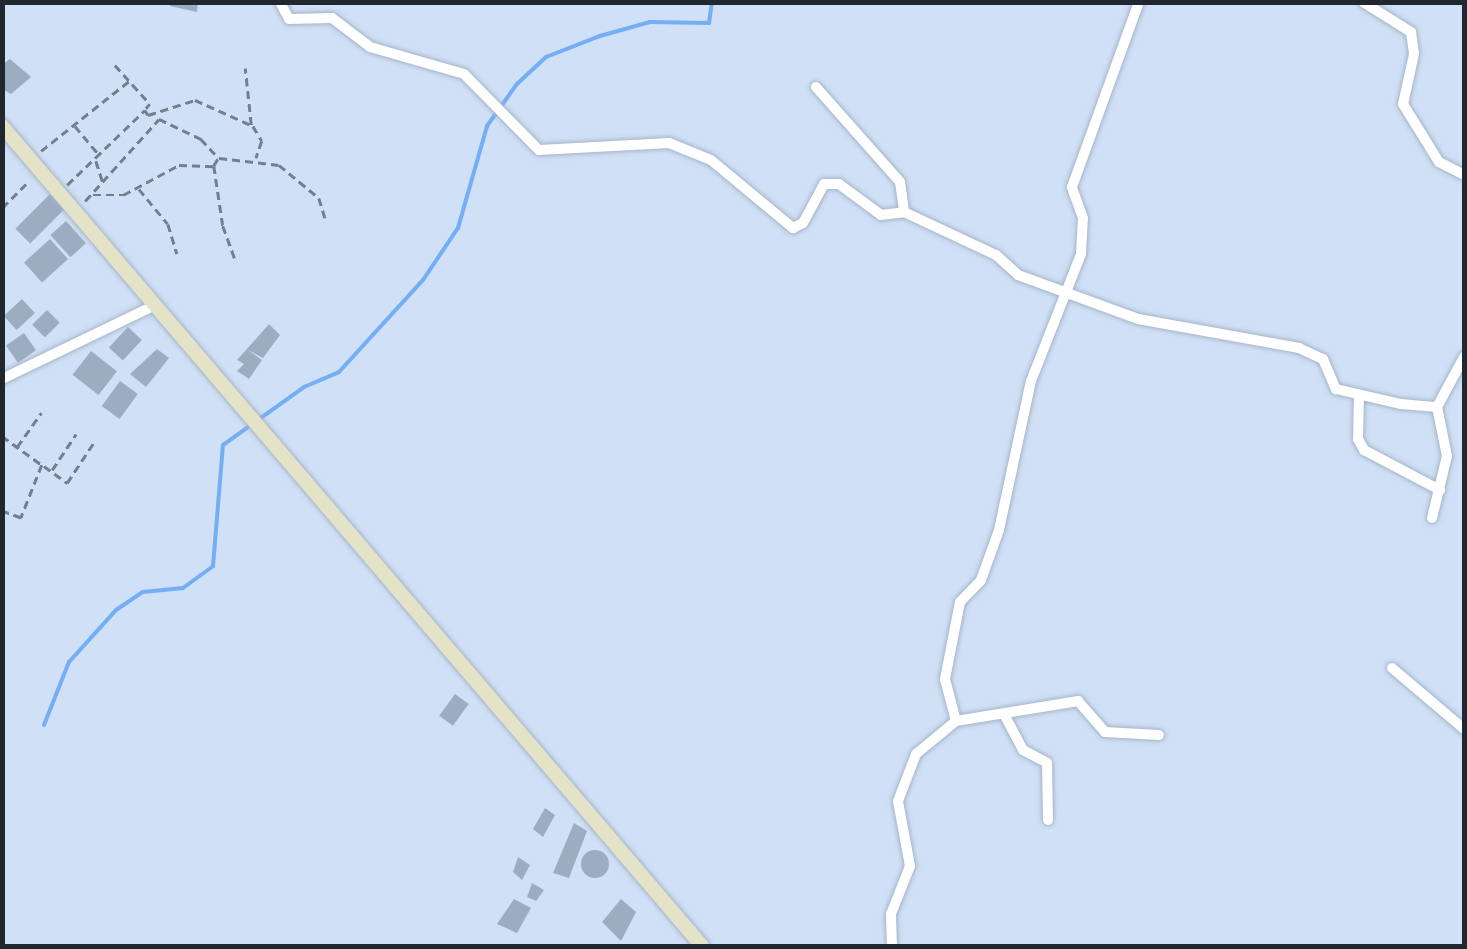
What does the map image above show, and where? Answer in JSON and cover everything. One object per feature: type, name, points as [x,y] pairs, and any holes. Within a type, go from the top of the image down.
[{"type":"street","points":[[280,2],[292,20],[332,18],[370,47],[464,74],[538,150],[649,141],[694,151],[793,228],[828,182],[880,214],[904,212],[996,255],[1018,275],[1065,288],[1138,318],[1299,348],[1329,366],[1329,385],[1360,396],[1437,407]]},
{"type":"street","points":[[956,721],[945,679],[960,602],[988,564],[1032,381],[1061,315],[1065,288],[1084,233],[1072,187],[1139,2]]},
{"type":"street","points":[[1363,2],[1411,32],[1414,54],[1403,104],[1439,162],[1464,175]]},
{"type":"street","points":[[816,87],[900,182],[904,212]]},
{"type":"street","points":[[2,126],[70,212],[702,946]]},
{"type":"street","points":[[2,378],[153,306]]},
{"type":"street","points":[[1432,518],[1447,442],[1437,407],[1464,356]]},
{"type":"street","points":[[1360,396],[1358,440],[1364,450],[1440,490]]},
{"type":"street","points":[[1392,668],[1464,729]]},
{"type":"street","points":[[892,946],[891,914],[910,866],[898,801],[916,754],[956,721],[1078,701],[1105,732],[1159,735]]},
{"type":"street","points":[[1004,714],[1023,750],[1047,764],[1048,820]]},
{"type":"path","points":[[56,195],[150,104],[115,65]]},
{"type":"path","points":[[244,68],[252,125],[262,141],[256,158]]},
{"type":"path","points":[[26,158],[75,126],[129,81]]},
{"type":"path","points":[[145,110],[148,115],[195,100],[252,125]]},
{"type":"path","points":[[70,212],[93,196],[159,119],[201,139],[219,158],[256,158],[302,180],[325,218]]},
{"type":"path","points":[[75,126],[97,156],[104,184]]},
{"type":"path","points":[[219,158],[214,166],[236,262]]},
{"type":"path","points":[[93,196],[138,188],[178,166],[214,166]]},
{"type":"path","points":[[2,208],[38,173]]},
{"type":"path","points":[[138,188],[168,224],[177,254]]},
{"type":"path","points":[[17,447],[41,413]]},
{"type":"path","points":[[51,472],[76,434]]},
{"type":"path","points":[[2,436],[67,483],[94,442]]},
{"type":"path","points":[[2,510],[21,518],[42,466]]},
{"type":"building","points":[[171,2],[198,2],[197,12],[170,6]]},
{"type":"building","points":[[10,59],[31,77],[11,94],[2,89],[2,65]]},
{"type":"building","points":[[50,194],[65,209],[30,243],[15,229]]},
{"type":"building","points":[[66,221],[86,243],[70,257],[50,235]]},
{"type":"building","points":[[50,239],[68,259],[42,282],[24,262]]},
{"type":"building","points":[[22,299],[35,313],[17,330],[4,316]]},
{"type":"building","points":[[47,310],[60,323],[45,338],[32,325]]},
{"type":"building","points":[[269,324],[280,335],[263,358],[248,350],[262,360],[249,379],[237,371],[244,364],[237,360]]},
{"type":"building","points":[[128,327],[142,340],[123,360],[109,347]]},
{"type":"building","points":[[24,333],[36,350],[18,363],[6,346]]},
{"type":"building","points":[[157,349],[169,358],[146,387],[130,374]]},
{"type":"building","points":[[91,351],[117,371],[99,395],[73,375]]},
{"type":"building","points":[[120,381],[138,394],[120,419],[102,406]]},
{"type":"building","points":[[455,694],[469,704],[453,726],[439,716]]},
{"type":"building","points":[[545,808],[555,815],[543,837],[533,829]]},
{"type":"building","points":[[574,823],[587,831],[569,878],[553,873]]},
{"type":"building","points":[[595,850],[605,854],[609,864],[605,874],[595,878],[585,874],[581,864],[585,854]]},
{"type":"building","points":[[518,857],[530,865],[522,880],[513,872]]},
{"type":"building","points":[[532,883],[544,890],[536,901],[527,897]]},
{"type":"building","points":[[514,899],[531,908],[517,933],[497,924]]},
{"type":"building","points":[[621,899],[636,912],[621,941],[602,922]]},
{"type":"waterway","points":[[44,725],[69,662],[116,610],[143,592],[183,588],[213,566],[223,445],[304,387],[339,372],[423,280],[458,228],[487,126],[517,84],[546,57],[600,36],[650,22],[709,23],[712,2]]}]
